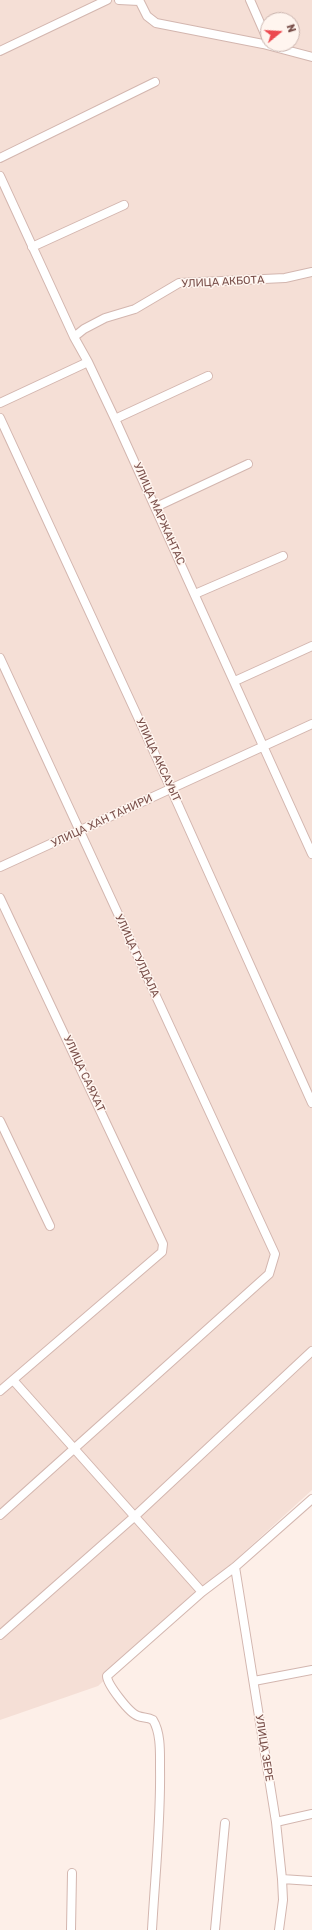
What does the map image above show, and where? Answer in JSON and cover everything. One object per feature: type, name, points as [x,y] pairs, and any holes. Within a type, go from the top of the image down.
[{"type":"street","points":[[0,51],[107,0]]},
{"type":"street","points":[[119,0],[139,0],[147,16],[156,23],[260,42]]},
{"type":"street","points":[[250,0],[260,23]]},
{"type":"street","points":[[298,52],[312,56]]},
{"type":"street","points":[[0,158],[155,82]]},
{"type":"street","name":"УЛИЦА МАРЖАНТАС","points":[[0,176],[74,337],[88,362],[156,507],[312,854]]},
{"type":"street","points":[[32,247],[124,205]]},
{"type":"street","name":"УЛИЦА АКБОТА","points":[[74,337],[105,318],[135,309],[179,283],[285,278],[312,272]]},
{"type":"street","points":[[0,403],[88,362]]},
{"type":"street","points":[[115,419],[208,376]]},
{"type":"street","name":"УЛИЦА АКСАУЫТ","points":[[0,418],[171,789],[312,1103]]},
{"type":"street","points":[[156,507],[248,464]]},
{"type":"street","points":[[195,594],[283,556]]},
{"type":"street","points":[[235,681],[312,646]]},
{"type":"street","name":"УЛИЦА ГУЛДАЛА","points":[[0,658],[275,1254],[269,1274],[74,1449]]},
{"type":"street","name":"УЛИЦА ХАН ТАНИРИ","points":[[0,867],[312,724]]},
{"type":"street","name":"УЛИЦА САЯХАТ","points":[[0,898],[158,1230],[163,1244],[162,1252],[13,1380]]},
{"type":"street","points":[[0,1121],[50,1226]]},
{"type":"street","points":[[0,1635],[134,1517],[312,1351]]},
{"type":"street","points":[[0,1392],[13,1380],[202,1592]]},
{"type":"street","points":[[0,1515],[74,1449]]},
{"type":"street","points":[[152,1930],[161,1802],[160,1756],[157,1731],[153,1720],[137,1716],[132,1712],[107,1678],[109,1674],[202,1592],[235,1566],[312,1499]]},
{"type":"street","name":"УЛИЦА ЗЕРЕ","points":[[235,1566],[276,1822],[283,1900],[279,1930]]},
{"type":"street","points":[[254,1681],[312,1670]]},
{"type":"street","points":[[276,1822],[312,1814]]},
{"type":"street","points":[[216,1930],[225,1823]]},
{"type":"street","points":[[71,1930],[72,1873]]},
{"type":"street","points":[[282,1879],[312,1881]]},
{"type":"shaded area","points":[[0,0],[312,0],[312,1490],[98,1686],[0,1720]]}]
